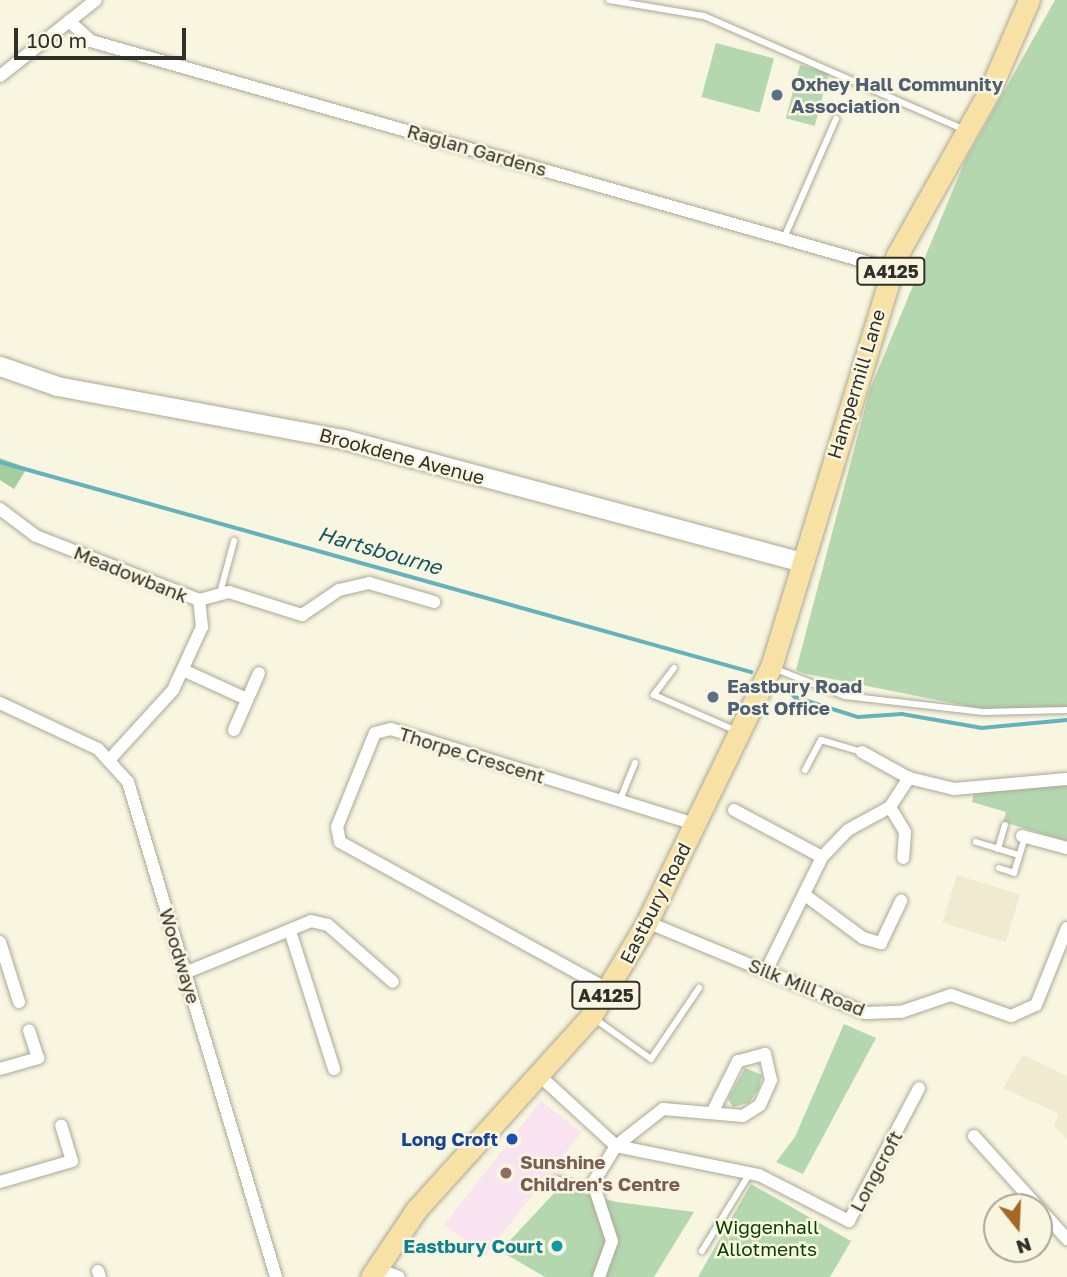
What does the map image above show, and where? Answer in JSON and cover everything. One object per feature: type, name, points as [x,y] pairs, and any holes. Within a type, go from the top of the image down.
[{"type":"main road","name":"Hampermill Lane","points":[[771,667],[891,269],[967,132],[1029,0]]},
{"type":"main road","name":"Brookdene Avenue","points":[[0,366],[57,386],[343,439],[802,562]]},
{"type":"main road","name":"Eastbury Road","points":[[374,1273],[429,1195],[541,1077],[609,990],[647,922],[771,667]]},
{"type":"street","points":[[0,76],[96,0]]},
{"type":"street","name":"Raglan Gardens","points":[[69,21],[91,41],[891,269]]},
{"type":"street","name":"Meadowbank","points":[[0,509],[36,536],[199,600],[202,627],[183,670],[151,720],[111,758]]},
{"type":"street","points":[[199,600],[220,593],[289,615],[314,610],[359,583],[434,602]]},
{"type":"street","points":[[183,670],[247,699]]},
{"type":"street","points":[[234,730],[259,673]]},
{"type":"street","points":[[0,703],[111,758]]},
{"type":"street","name":"Thorpe Crescent","points":[[609,990],[344,846],[336,831],[375,733],[387,729],[695,824]]},
{"type":"street","points":[[862,752],[909,778],[954,789],[1067,779]]},
{"type":"street","name":"Woodwaye","points":[[111,758],[128,782],[276,1277]]},
{"type":"street","points":[[766,971],[806,895],[822,857],[848,830],[890,807],[909,778]]},
{"type":"street","points":[[890,807],[905,832],[902,858]]},
{"type":"street","points":[[734,810],[822,857]]},
{"type":"street","points":[[1024,837],[1067,848]]},
{"type":"street","points":[[806,895],[863,938],[881,943],[901,901]]},
{"type":"street","points":[[185,973],[311,922],[328,925],[393,982]]},
{"type":"street","name":"Silk Mill Road","points":[[647,922],[866,1013],[901,1012],[951,995],[1011,1016],[1036,1005],[1063,957],[1067,928]]},
{"type":"street","points":[[289,931],[334,1069]]},
{"type":"street","points":[[0,942],[2,957],[19,1002]]},
{"type":"street","points":[[0,1069],[38,1058],[29,1030]]},
{"type":"street","points":[[599,1277],[612,1241],[593,1183],[616,1146],[663,1109],[714,1109],[743,1116],[760,1105],[771,1080],[765,1054],[738,1061],[714,1109]]},
{"type":"street","points":[[541,1077],[616,1146]]},
{"type":"street","name":"Longcroft","points":[[616,1146],[750,1173],[849,1221],[919,1088]]},
{"type":"street","points":[[0,1182],[72,1161],[61,1126]]},
{"type":"street","points":[[974,1136],[1025,1193]]},
{"type":"street","points":[[1053,1224],[1067,1239]]},
{"type":"street","points":[[374,1273],[399,1277]]},
{"type":"lane","points":[[609,0],[704,16],[919,105],[967,132]]},
{"type":"lane","points":[[784,237],[836,119]]},
{"type":"lane","points":[[220,593],[234,541]]},
{"type":"lane","points":[[771,667],[845,696],[983,712],[1067,710]]},
{"type":"lane","points":[[674,668],[654,695],[739,732]]},
{"type":"lane","points":[[806,770],[821,740],[862,752]]},
{"type":"lane","points":[[620,801],[635,763]]},
{"type":"lane","points":[[998,849],[1005,825]]},
{"type":"lane","points":[[999,868],[1014,873],[1024,837]]},
{"type":"lane","points":[[976,842],[1019,855]]},
{"type":"lane","points":[[591,1016],[651,1059],[699,988]]},
{"type":"lane","points":[[702,1251],[750,1173]]},
{"type":"lane","points":[[556,1179],[596,1192]]},
{"type":"shaded area","points":[[957,875],[1020,894],[1005,942],[942,923]]},
{"type":"shaded area","points":[[1023,1055],[1067,1076],[1067,1140],[1054,1126],[1059,1114],[1003,1088]]},
{"type":"shaded area","name":"Sunshine Children's Centre","points":[[541,1101],[581,1132],[485,1256],[444,1225]]},
{"type":"green space","points":[[1055,0],[1067,0],[1067,708],[982,709],[802,673],[796,670],[870,389],[965,161]]},
{"type":"green space","points":[[716,43],[774,59],[759,113],[702,97]]},
{"type":"green space","points":[[800,65],[829,73],[815,126],[786,118]]},
{"type":"green space","points":[[0,458],[27,468],[14,489],[0,480]]},
{"type":"green space","points":[[1037,784],[1067,786],[1067,841],[1003,822],[1006,812],[972,802],[974,792]]},
{"type":"green space","points":[[844,1024],[876,1038],[803,1174],[776,1162],[795,1137]]},
{"type":"green space","points":[[745,1068],[762,1075],[759,1089],[749,1103],[733,1107],[728,1099]]},
{"type":"green space","name":"Wiggenhall Allotments","points":[[751,1184],[851,1241],[830,1277],[698,1277]]},
{"type":"green space","points":[[559,1188],[617,1202],[694,1212],[654,1277],[545,1277],[500,1251]]},
{"type":"waterway","name":"Hartsbourne","points":[[0,462],[751,672]]},
{"type":"waterway","name":"Hartsbourne","points":[[784,686],[795,697],[858,717],[902,714],[982,728],[1067,720]]},
{"type":"place","name":"Oxhey Hall Community Association","points":[[777,95]]},
{"type":"place","name":"Eastbury Road Post Office","points":[[713,697]]},
{"type":"place","name":"Long Croft","points":[[512,1139]]},
{"type":"place","name":"Sunshine Children's Centre","points":[[506,1173]]},
{"type":"place","name":"Eastbury Court","points":[[557,1246]]}]
